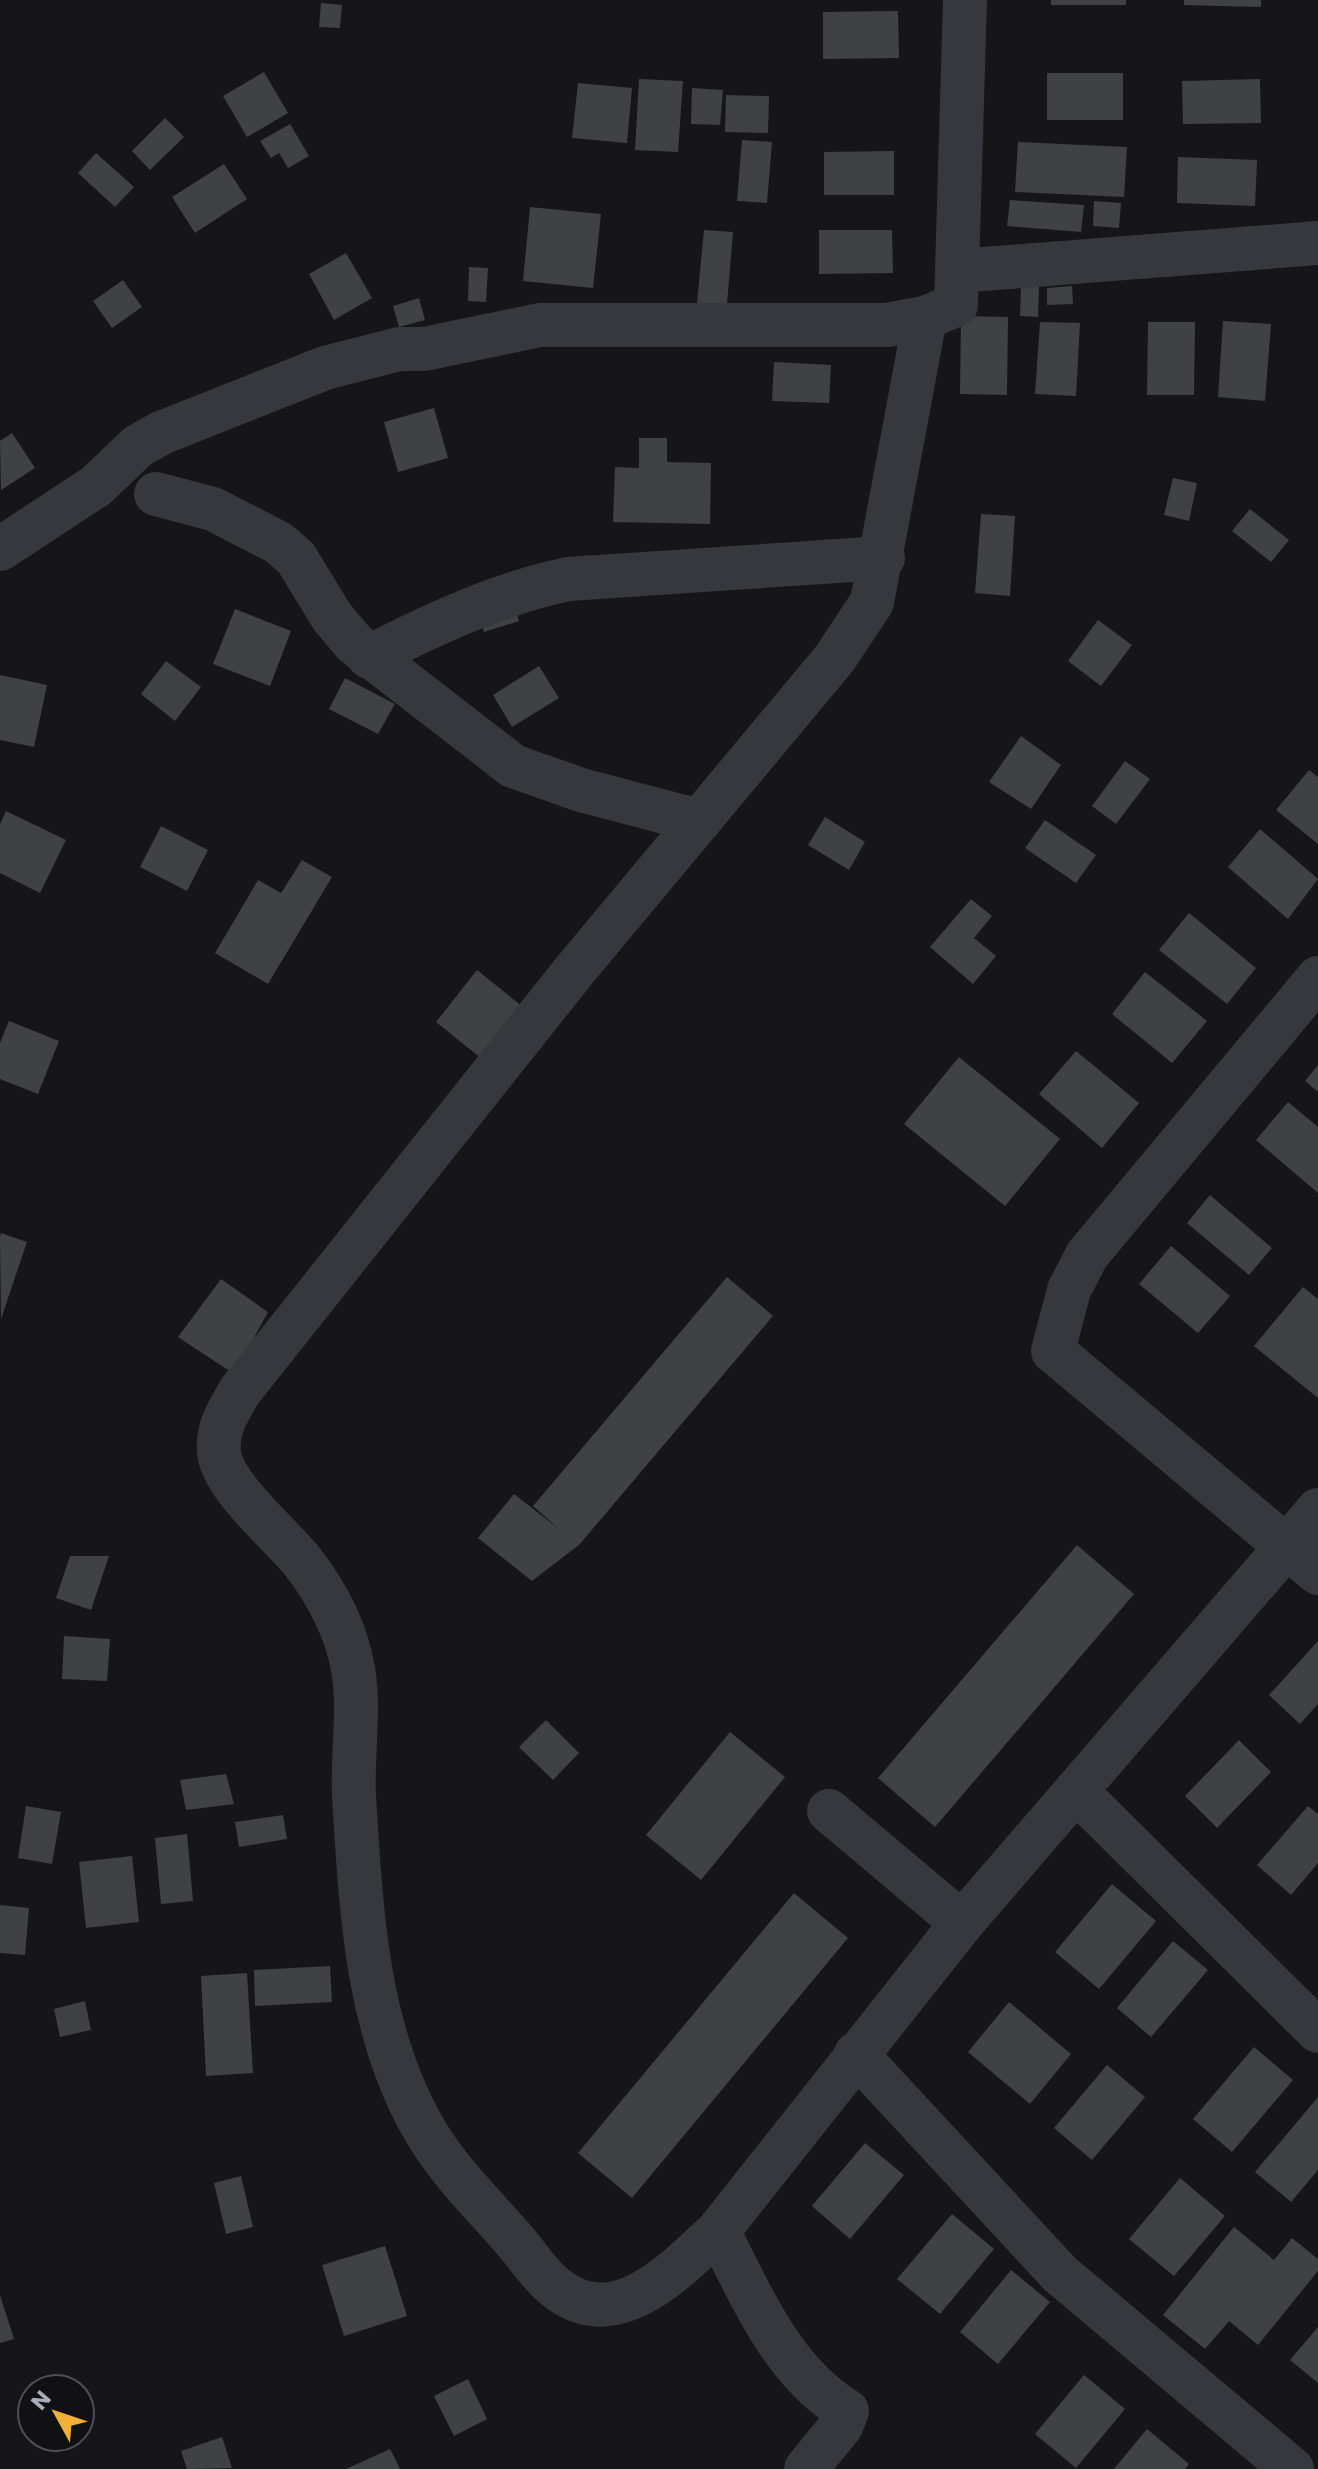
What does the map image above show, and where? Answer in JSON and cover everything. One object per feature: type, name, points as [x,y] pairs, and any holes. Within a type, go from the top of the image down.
[{"type":"street","points":[[0,549],[96,486],[138,446],[161,433],[325,368],[399,349],[424,349],[540,325],[887,325],[925,318],[956,305],[965,0]]},
{"type":"street","points":[[958,271],[1318,243]]},
{"type":"street","points":[[925,318],[900,441],[883,558],[872,602],[835,658],[574,971],[240,1391],[220,1426],[219,1455],[233,1485],[303,1563],[336,1613],[353,1671],[353,1769],[368,1959],[389,2049],[424,2129],[462,2183],[555,2287],[591,2307],[639,2297],[675,2271],[718,2231],[962,1923],[1077,1792],[1303,1560],[1318,1510]]},
{"type":"street","points":[[156,494],[161,433]]},
{"type":"street","points":[[96,486],[156,494],[213,509],[279,543],[296,558],[332,617],[369,657],[405,680],[513,766],[581,790],[699,821]]},
{"type":"street","points":[[369,657],[443,619],[537,585],[568,579],[883,558]]},
{"type":"street","points":[[1303,1560],[1053,1351],[1069,1290],[1087,1255],[1318,978]]},
{"type":"street","points":[[1077,1792],[1318,2031]]},
{"type":"street","points":[[829,1811],[962,1923]]},
{"type":"street","points":[[856,2054],[1060,2274],[1292,2469]]},
{"type":"street","points":[[718,2231],[784,2356],[825,2398],[847,2411],[841,2426],[806,2469]]},
{"type":"building","points":[[1051,0],[1126,0],[1126,5],[1051,5]]},
{"type":"building","points":[[1184,0],[1261,0],[1261,7],[1184,5]]},
{"type":"building","points":[[321,3],[342,5],[340,28],[319,27]]},
{"type":"building","points":[[898,11],[899,58],[823,59],[823,12]]},
{"type":"building","points":[[264,72],[288,113],[247,137],[223,96]]},
{"type":"building","points":[[1047,73],[1123,73],[1123,120],[1047,120]]},
{"type":"building","points":[[639,79],[683,81],[678,152],[635,150]]},
{"type":"building","points":[[1260,79],[1261,123],[1183,124],[1182,81]]},
{"type":"building","points":[[578,83],[632,88],[627,143],[572,138]]},
{"type":"building","points":[[692,88],[723,90],[720,125],[691,124]]},
{"type":"building","points":[[726,95],[769,96],[768,133],[725,132]]},
{"type":"building","points":[[165,118],[184,137],[150,170],[132,151]]},
{"type":"building","points":[[290,124],[309,156],[288,168],[279,153],[271,158],[260,141]]},
{"type":"building","points":[[742,140],[772,142],[767,203],[737,201]]},
{"type":"building","points":[[1018,142],[1127,147],[1124,197],[1015,192]]},
{"type":"building","points":[[894,151],[894,195],[824,195],[824,152]]},
{"type":"building","points":[[96,153],[134,187],[115,207],[78,173]]},
{"type":"building","points":[[1178,157],[1257,160],[1255,206],[1177,203]]},
{"type":"building","points":[[224,164],[247,199],[195,233],[172,197]]},
{"type":"building","points":[[1010,200],[1084,205],[1081,232],[1007,226]]},
{"type":"building","points":[[1094,201],[1121,203],[1119,228],[1093,226]]},
{"type":"building","points":[[530,207],[601,214],[593,288],[523,281]]},
{"type":"building","points":[[704,230],[733,232],[726,316],[696,313]]},
{"type":"building","points":[[819,230],[892,230],[893,273],[819,274]]},
{"type":"building","points":[[346,253],[372,298],[334,320],[309,274]]},
{"type":"building","points":[[469,267],[488,268],[486,302],[468,301]]},
{"type":"building","points":[[123,280],[142,307],[112,328],[93,301]]},
{"type":"building","points":[[1021,284],[1039,284],[1038,317],[1020,316]]},
{"type":"building","points":[[1072,286],[1073,304],[1047,305],[1047,288]]},
{"type":"building","points":[[419,298],[425,320],[399,327],[393,306]]},
{"type":"building","points":[[961,316],[1008,317],[1007,395],[960,394]]},
{"type":"building","points":[[1223,321],[1271,324],[1265,401],[1218,397]]},
{"type":"building","points":[[1040,322],[1080,323],[1076,396],[1035,394]]},
{"type":"building","points":[[1148,322],[1195,322],[1194,395],[1147,395]]},
{"type":"building","points":[[774,362],[831,365],[829,403],[772,401]]},
{"type":"building","points":[[434,408],[448,458],[398,472],[384,422]]},
{"type":"building","points":[[12,433],[35,468],[1,490],[0,441]]},
{"type":"building","points":[[639,438],[667,438],[667,462],[711,463],[710,524],[613,522],[615,467],[639,468]]},
{"type":"building","points":[[1173,478],[1197,483],[1189,521],[1164,515]]},
{"type":"building","points":[[1250,509],[1289,540],[1271,562],[1232,531]]},
{"type":"building","points":[[981,514],[1015,516],[1010,596],[975,593]]},
{"type":"building","points":[[511,598],[519,621],[484,632],[477,610]]},
{"type":"building","points":[[235,609],[291,631],[270,686],[213,664]]},
{"type":"building","points":[[1098,620],[1132,645],[1101,686],[1068,661]]},
{"type":"building","points":[[166,661],[201,687],[175,721],[141,694]]},
{"type":"building","points":[[539,666],[559,698],[512,727],[493,695]]},
{"type":"building","points":[[0,675],[47,685],[34,747],[0,740]]},
{"type":"building","points":[[345,678],[395,704],[378,734],[329,709]]},
{"type":"building","points":[[1021,736],[1061,765],[1031,809],[989,782]]},
{"type":"building","points":[[1125,761],[1150,779],[1116,824],[1092,806]]},
{"type":"building","points":[[1309,770],[1318,777],[1318,844],[1276,810]]},
{"type":"building","points":[[6,811],[66,840],[40,893],[0,873],[0,824]]},
{"type":"building","points":[[825,817],[865,842],[849,870],[808,845]]},
{"type":"building","points":[[1045,820],[1096,855],[1076,883],[1025,848]]},
{"type":"building","points":[[161,826],[208,850],[187,891],[140,867]]},
{"type":"building","points":[[1260,829],[1318,879],[1288,919],[1228,867]]},
{"type":"building","points":[[302,860],[332,877],[268,984],[215,953],[258,880],[281,893]]},
{"type":"building","points":[[971,899],[992,916],[974,938],[996,956],[973,984],[930,947]]},
{"type":"building","points":[[1189,913],[1256,968],[1227,1004],[1159,950]]},
{"type":"building","points":[[477,970],[523,1007],[482,1059],[436,1022]]},
{"type":"building","points":[[1145,972],[1207,1021],[1172,1063],[1112,1014]]},
{"type":"building","points":[[9,1021],[59,1041],[38,1094],[0,1079],[0,1043]]},
{"type":"building","points":[[1076,1051],[1139,1103],[1102,1148],[1039,1094]]},
{"type":"building","points":[[959,1057],[1060,1139],[1005,1206],[904,1124]]},
{"type":"building","points":[[1318,1065],[1318,1092],[1305,1081]]},
{"type":"building","points":[[1288,1102],[1318,1127],[1318,1193],[1256,1140]]},
{"type":"building","points":[[1210,1195],[1272,1248],[1249,1275],[1187,1223]]},
{"type":"building","points":[[1,1233],[27,1242],[1,1319],[0,1237]]},
{"type":"building","points":[[1171,1246],[1230,1296],[1198,1333],[1139,1284]]},
{"type":"building","points":[[727,1277],[773,1316],[579,1545],[532,1581],[478,1538],[514,1494],[559,1529],[533,1506]]},
{"type":"building","points":[[221,1279],[268,1312],[234,1374],[178,1337]]},
{"type":"building","points":[[1303,1287],[1318,1299],[1318,1398],[1254,1346]]},
{"type":"building","points":[[1077,1545],[1134,1594],[935,1827],[878,1778]]},
{"type":"building","points":[[70,1556],[109,1556],[91,1610],[56,1598]]},
{"type":"building","points":[[64,1636],[110,1639],[107,1681],[62,1679]]},
{"type":"building","points":[[1318,1641],[1318,1704],[1300,1724],[1269,1695]]},
{"type":"building","points":[[546,1720],[579,1753],[553,1780],[519,1747]]},
{"type":"building","points":[[730,1732],[785,1777],[701,1880],[646,1835]]},
{"type":"building","points":[[1239,1740],[1271,1772],[1217,1828],[1185,1796]]},
{"type":"building","points":[[226,1774],[234,1804],[186,1810],[180,1780]]},
{"type":"building","points":[[26,1806],[61,1812],[52,1864],[18,1858]]},
{"type":"building","points":[[1308,1806],[1318,1814],[1318,1863],[1291,1895],[1257,1865]]},
{"type":"building","points":[[283,1815],[287,1839],[239,1847],[235,1822]]},
{"type":"building","points":[[187,1834],[193,1901],[161,1904],[155,1838]]},
{"type":"building","points":[[132,1856],[139,1922],[86,1928],[79,1862]]},
{"type":"building","points":[[1112,1884],[1156,1921],[1099,1989],[1055,1952]]},
{"type":"building","points":[[794,1893],[848,1938],[632,2198],[578,2153]]},
{"type":"building","points":[[0,1905],[29,1908],[25,1955],[0,1953]]},
{"type":"building","points":[[1173,1941],[1208,1970],[1151,2037],[1117,2008]]},
{"type":"building","points":[[330,1966],[332,2002],[255,2006],[254,1970]]},
{"type":"building","points":[[247,1973],[253,2073],[206,2076],[201,1976]]},
{"type":"building","points":[[85,2001],[91,2030],[60,2037],[54,2009]]},
{"type":"building","points":[[1009,2002],[1071,2054],[1030,2104],[968,2052]]},
{"type":"building","points":[[1254,2047],[1293,2080],[1232,2152],[1193,2119]]},
{"type":"building","points":[[1107,2065],[1145,2097],[1092,2160],[1054,2128]]},
{"type":"building","points":[[1318,2097],[1318,2170],[1291,2202],[1255,2172]]},
{"type":"building","points":[[865,2143],[904,2175],[850,2239],[812,2206]]},
{"type":"building","points":[[241,2176],[253,2227],[226,2234],[214,2183]]},
{"type":"building","points":[[1180,2178],[1225,2216],[1174,2276],[1129,2239]]},
{"type":"building","points":[[952,2214],[994,2249],[940,2314],[897,2279]]},
{"type":"building","points":[[1234,2227],[1274,2260],[1292,2238],[1318,2259],[1318,2271],[1258,2345],[1229,2321],[1205,2349],[1163,2315]]},
{"type":"building","points":[[385,2246],[407,2316],[344,2336],[322,2265]]},
{"type":"building","points":[[1011,2270],[1050,2302],[998,2364],[960,2332]]},
{"type":"building","points":[[0,2295],[14,2339],[0,2343]]},
{"type":"building","points":[[1318,2327],[1318,2383],[1290,2360]]},
{"type":"building","points":[[1084,2375],[1125,2409],[1076,2468],[1035,2434]]},
{"type":"building","points":[[468,2379],[487,2419],[454,2436],[434,2396]]},
{"type":"building","points":[[1147,2429],[1189,2464],[1185,2469],[1114,2469]]},
{"type":"building","points":[[222,2437],[232,2468],[187,2469],[181,2451]]},
{"type":"building","points":[[390,2449],[400,2469],[346,2469]]}]
